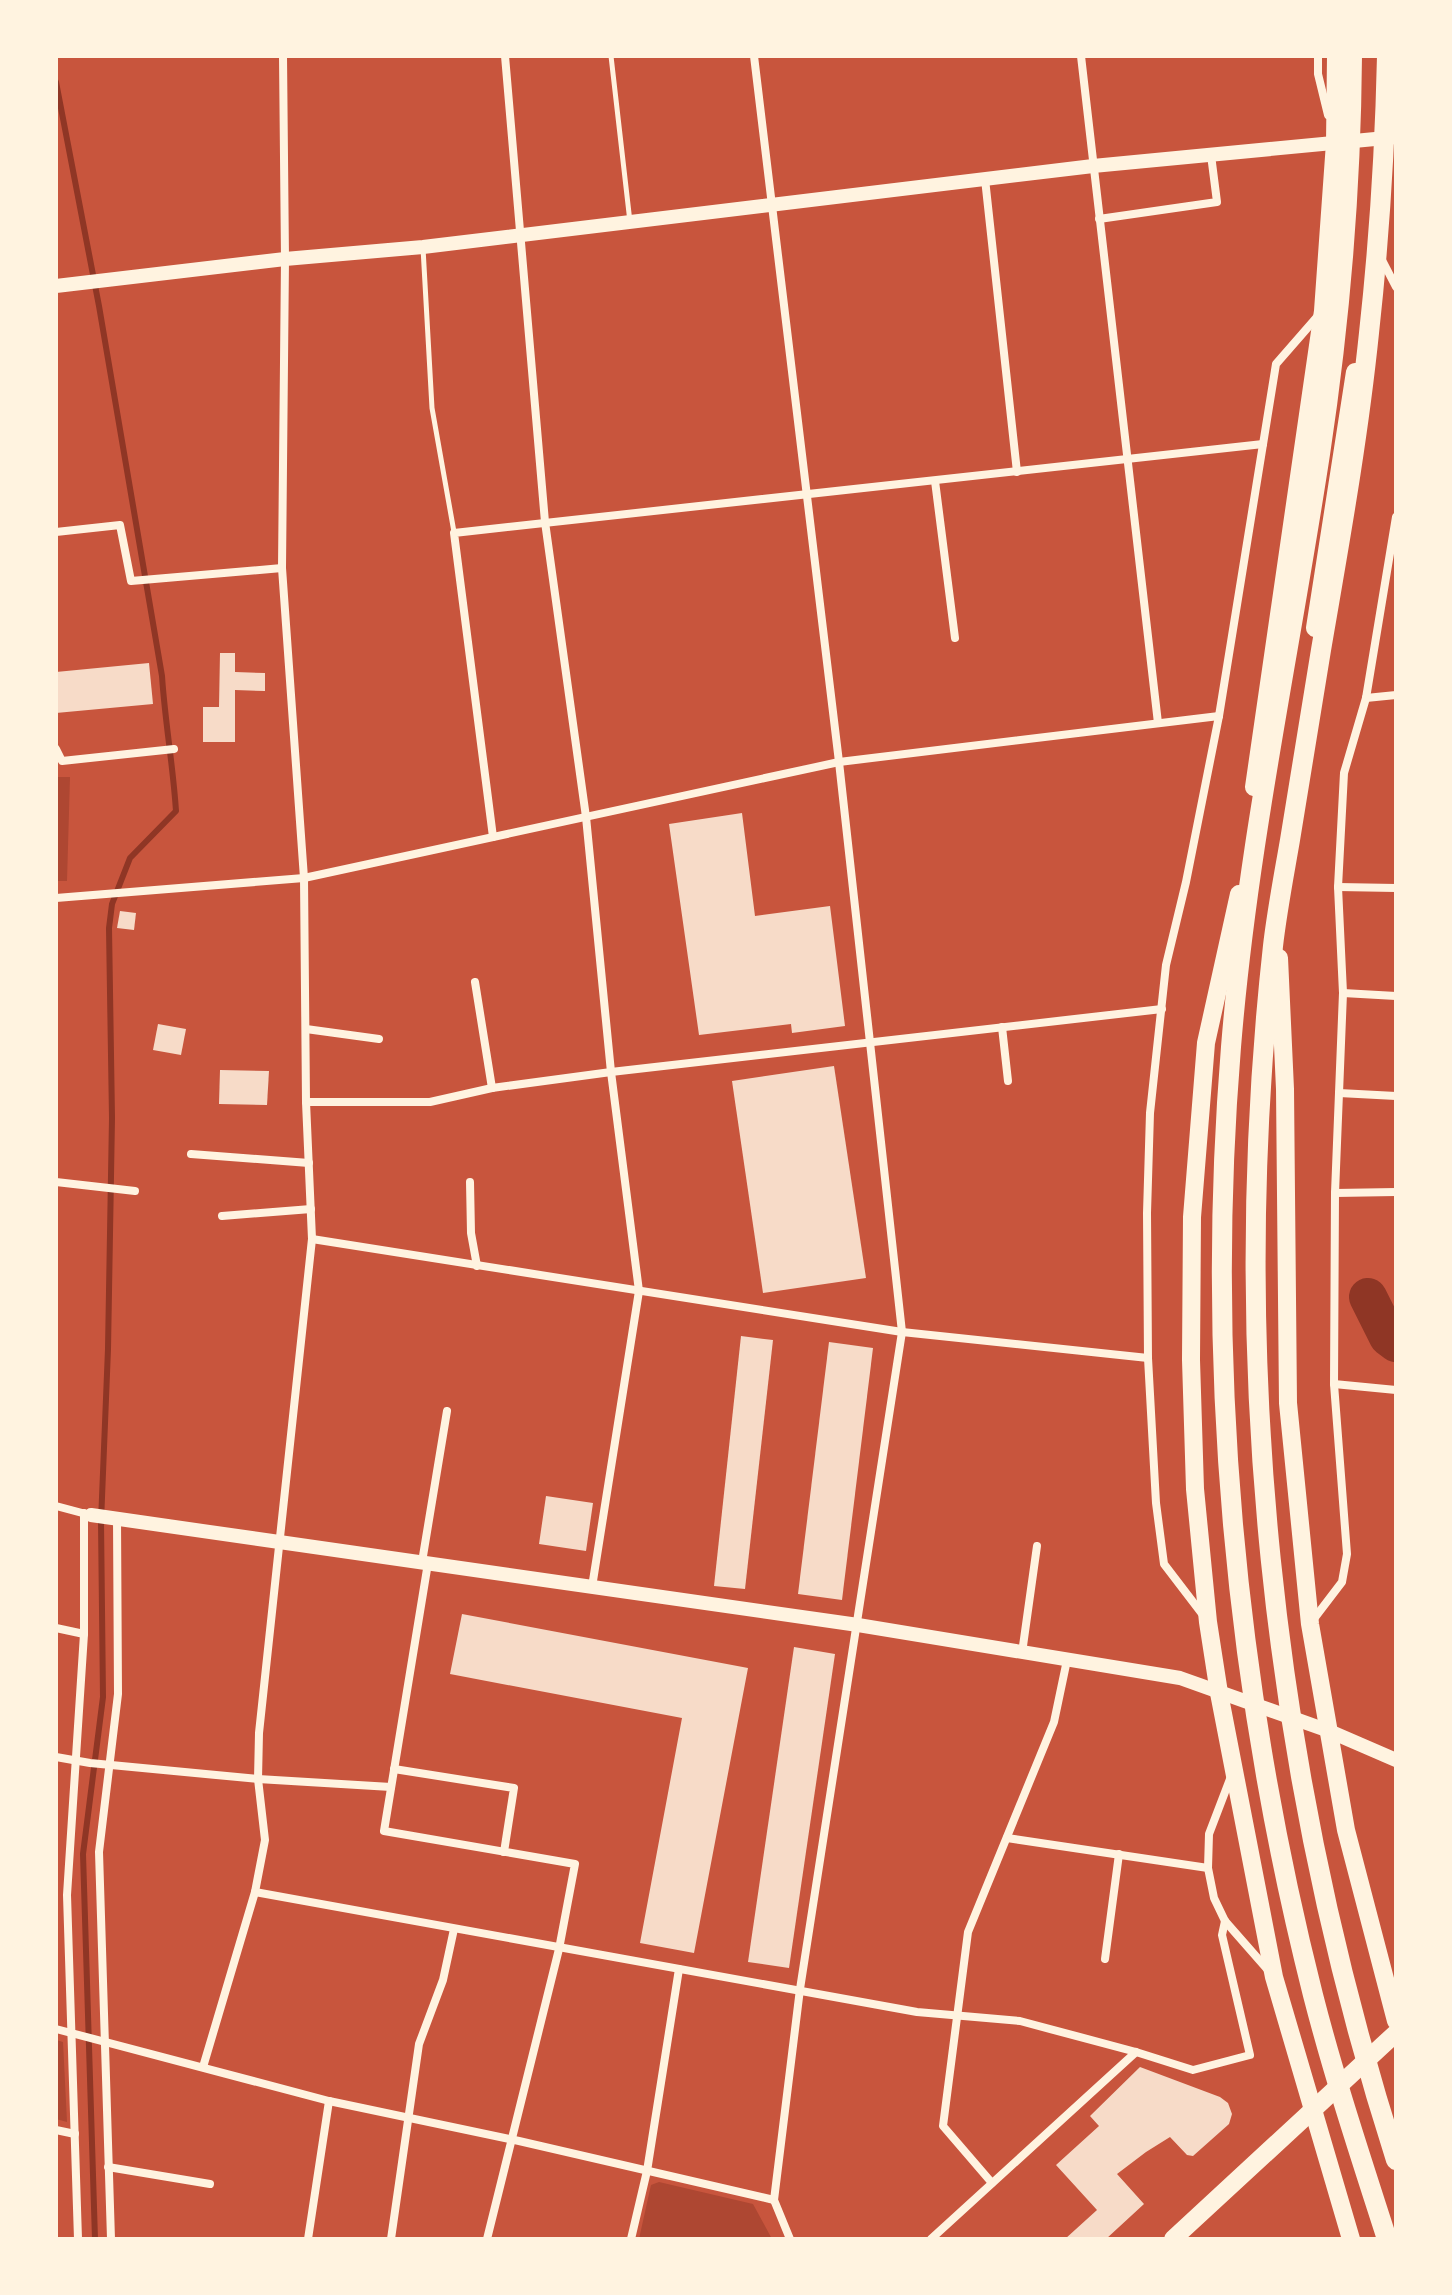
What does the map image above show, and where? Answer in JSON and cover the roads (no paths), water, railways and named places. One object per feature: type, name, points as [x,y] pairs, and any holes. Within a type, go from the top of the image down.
[{"type":"highway","points":[[1217,1220],[1228,1003],[1239,894],[1323,311],[1335,143],[1336,56]]},
{"type":"highway","points":[[1352,56],[1347,214],[1336,334],[1321,450],[1265,781],[1231,1045],[1224,1155],[1223,1338],[1227,1449],[1237,1562],[1264,1766],[1313,1994],[1387,2239]]},
{"type":"highway","points":[[1248,1225],[1250,1139],[1263,974],[1392,138],[1390,56]]},
{"type":"highway","points":[[1390,56],[1369,335],[1274,940],[1256,1153],[1255,1251],[1262,1447],[1284,1670],[1320,1872],[1375,2095],[1396,2160]]},
{"type":"highway","points":[[1274,891],[1285,1089],[1288,1403],[1310,1624],[1346,1830],[1396,2021]]},
{"type":"highway","points":[[1239,894],[1206,1043],[1192,1217],[1191,1360],[1195,1489],[1208,1622],[1219,1693],[1274,1977],[1351,2239]]},
{"type":"highway","points":[[1173,2239],[1396,2033]]},
{"type":"street","points":[[203,2067],[255,1892],[265,1840],[258,1779],[262,1693],[312,1239],[306,1102],[304,878],[282,568],[283,56]]},
{"type":"street","points":[[505,56],[545,522],[586,817],[611,1072],[639,1291],[592,1587]]},
{"type":"street","points":[[754,56],[839,762],[902,1332],[800,1989],[774,2200],[790,2239]]},
{"type":"street","points":[[1081,56],[1158,723]]},
{"type":"street","points":[[1318,56],[1318,74],[1335,143]]},
{"type":"street","points":[[56,286],[521,236],[1093,166],[1392,138]]},
{"type":"street","points":[[1099,219],[1217,202],[1211,155]]},
{"type":"street","points":[[985,179],[1017,472]]},
{"type":"street","points":[[1375,247],[1396,287]]},
{"type":"street","points":[[1208,1622],[1164,1564],[1156,1503],[1148,1358],[1150,1113],[1166,965],[1219,716],[1276,364],[1323,311]]},
{"type":"street","points":[[493,837],[454,533],[1263,444]]},
{"type":"street","points":[[935,481],[955,638]]},
{"type":"street","points":[[1310,1624],[1342,1582],[1347,1554],[1334,1384],[1335,1193],[1343,993],[1338,887],[1344,773],[1366,698],[1396,517]]},
{"type":"street","points":[[56,532],[120,525],[131,581],[282,568]]},
{"type":"street","points":[[1366,698],[1396,695]]},
{"type":"street","points":[[56,898],[304,878],[839,762],[1219,716]]},
{"type":"street","points":[[56,749],[62,761],[174,749]]},
{"type":"street","points":[[1338,887],[1396,888]]},
{"type":"street","points":[[475,982],[492,1088]]},
{"type":"street","points":[[1343,993],[1396,996]]},
{"type":"street","points":[[306,1102],[430,1102],[492,1088],[611,1072],[1162,1009]]},
{"type":"street","points":[[1002,1027],[1008,1081]]},
{"type":"street","points":[[306,1029],[379,1039]]},
{"type":"street","points":[[1339,1093],[1396,1096]]},
{"type":"street","points":[[191,1154],[309,1163]]},
{"type":"street","points":[[56,1182],[135,1191]]},
{"type":"street","points":[[470,1182],[471,1233],[477,1266]]},
{"type":"street","points":[[1335,1193],[1396,1192]]},
{"type":"street","points":[[222,1216],[311,1209]]},
{"type":"street","points":[[312,1239],[902,1332],[1148,1358]]},
{"type":"street","points":[[1334,1384],[1396,1390]]},
{"type":"street","points":[[447,1411],[384,1831],[575,1864],[559,1949],[487,2239]]},
{"type":"street","points":[[56,1506],[112,1518],[858,1625],[1180,1678],[1329,1731],[1396,1760]]},
{"type":"street","points":[[78,2239],[67,1895],[77,1762],[88,1514]]},
{"type":"street","points":[[111,2239],[101,2041],[99,1852],[105,1764],[118,1694],[112,1518]]},
{"type":"street","points":[[1022,1653],[1037,1546]]},
{"type":"street","points":[[56,1628],[84,1634]]},
{"type":"street","points":[[992,2183],[943,2126],[968,1932],[1054,1722],[1067,1660]]},
{"type":"street","points":[[56,1757],[77,1762],[258,1779],[391,1787]]},
{"type":"street","points":[[1235,1767],[1209,1834],[1208,1868],[1214,1898],[1225,1921],[1274,1977]]},
{"type":"street","points":[[394,1769],[514,1788],[504,1852]]},
{"type":"street","points":[[1007,1838],[1208,1868]]},
{"type":"street","points":[[1105,1959],[1119,1854]]},
{"type":"street","points":[[255,1892],[917,2012],[1020,2021],[1193,2070],[1250,2055],[1222,1935],[1225,1921]]},
{"type":"street","points":[[56,1893],[67,1895]]},
{"type":"street","points":[[391,2239],[419,2044],[443,1980],[454,1929]]},
{"type":"street","points":[[631,2239],[647,2171],[679,1969]]},
{"type":"street","points":[[56,2029],[329,2101],[512,2139],[774,2200]]},
{"type":"street","points":[[931,2239],[1136,2052]]},
{"type":"street","points":[[308,2239],[329,2101]]},
{"type":"street","points":[[56,2130],[75,2134]]},
{"type":"street","points":[[108,2167],[210,2184]]},
{"type":"lane","points":[[611,56],[630,223]]},
{"type":"lane","points":[[423,247],[432,408],[454,533]]},
{"type":"waterway","points":[[56,82],[99,306],[162,676],[176,811],[130,858],[112,904],[109,928],[112,1118],[101,1522],[103,1697],[83,1854],[95,2239]]},
{"type":"waterway","points":[[1368,1297],[1388,1337],[1396,1343]]}]
